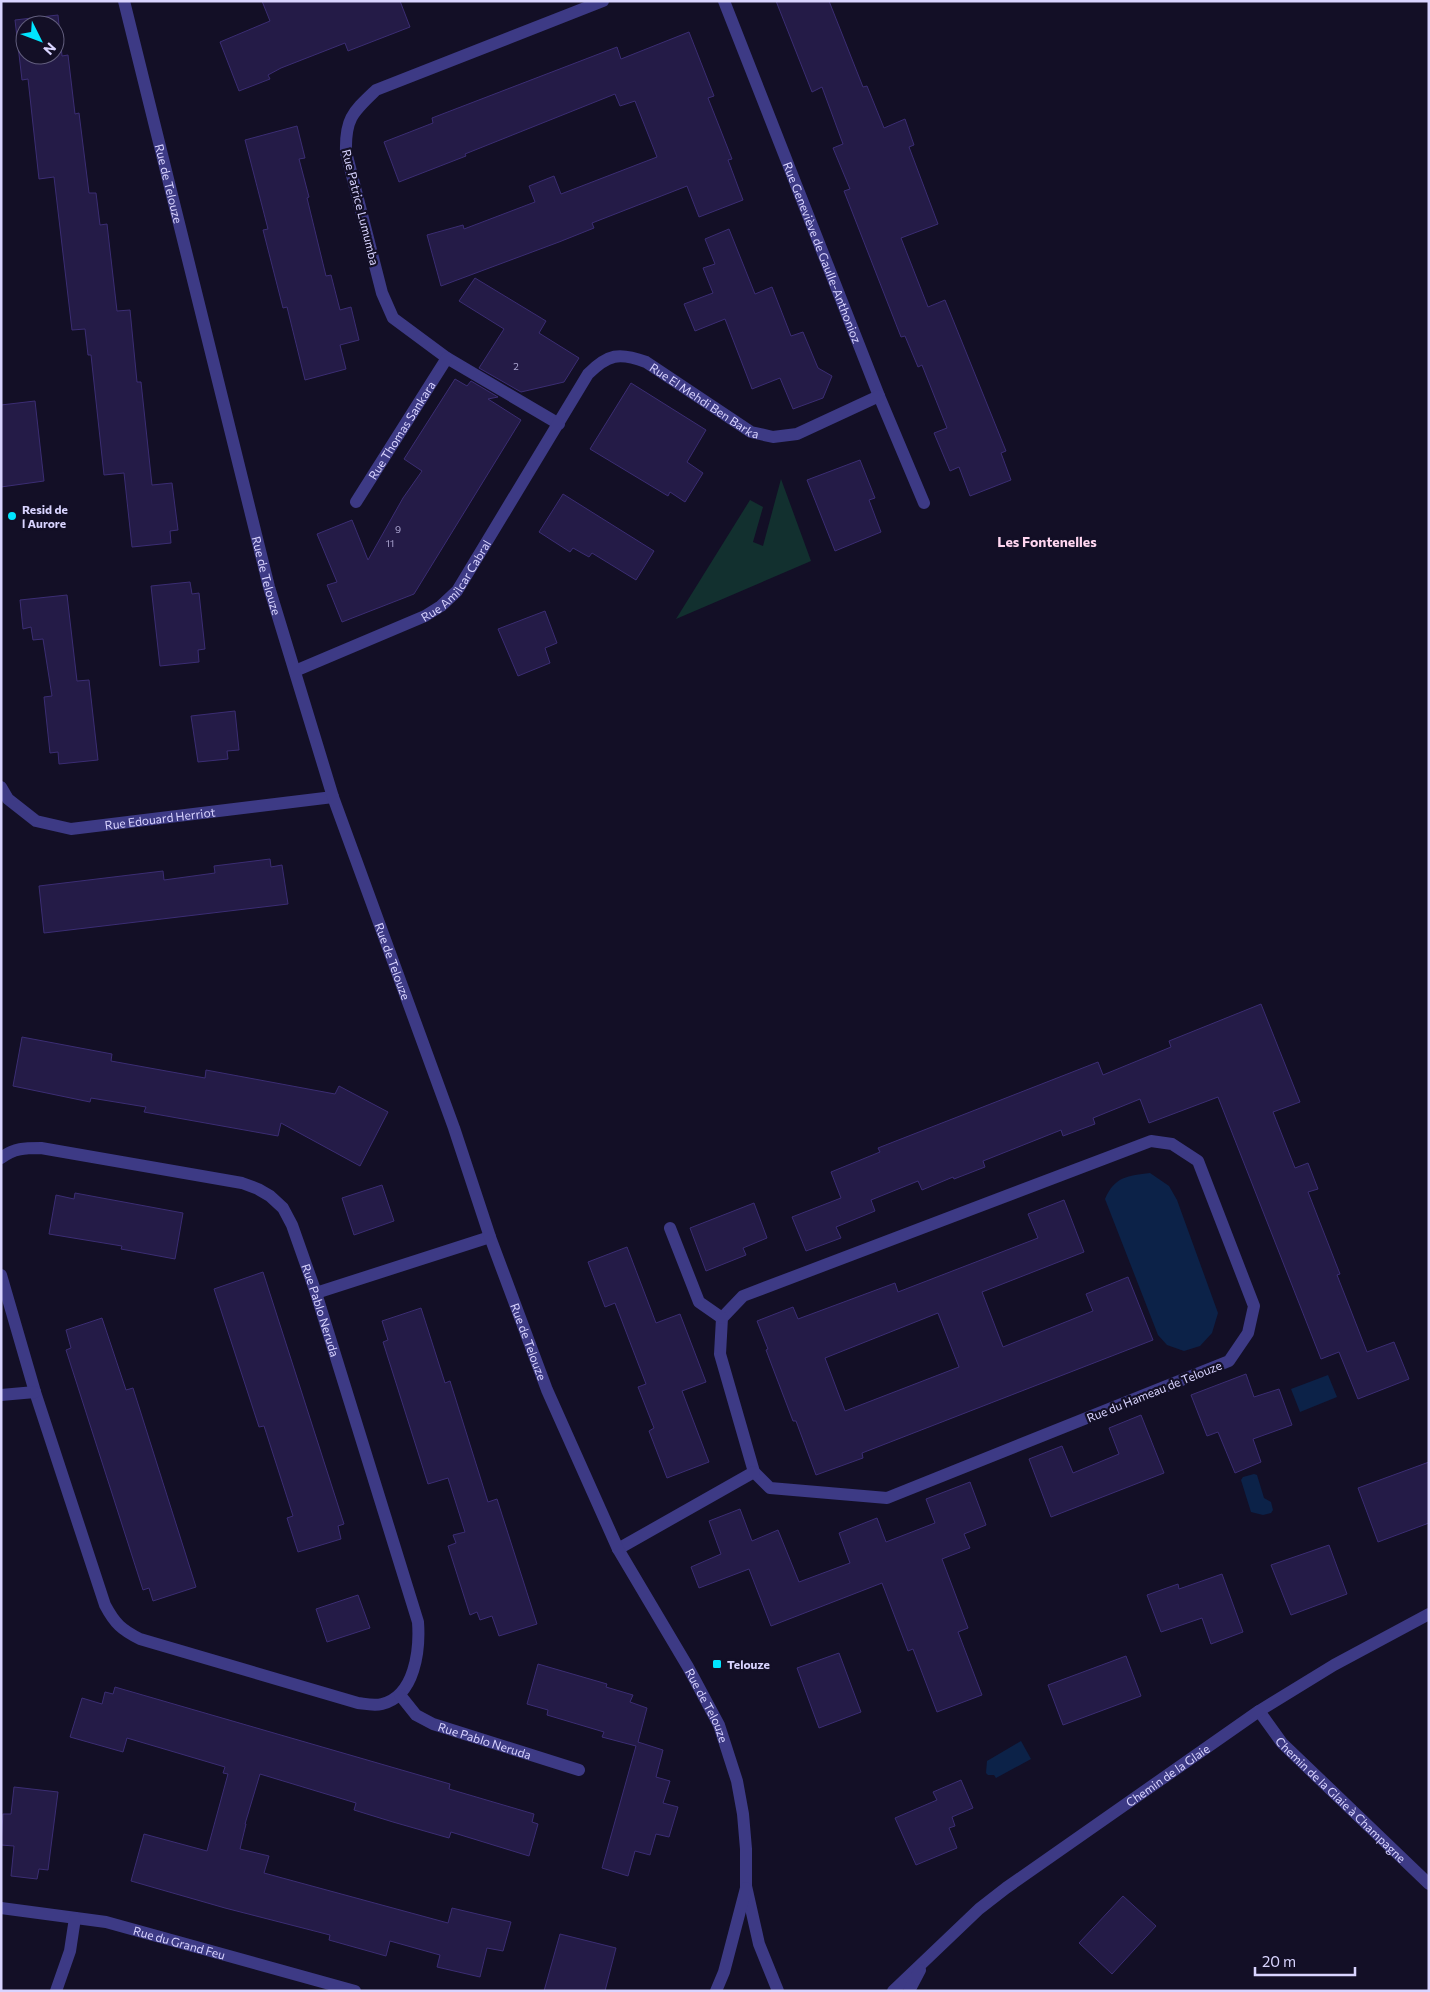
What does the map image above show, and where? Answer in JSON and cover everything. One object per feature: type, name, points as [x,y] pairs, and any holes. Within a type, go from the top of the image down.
[{"type":"street","name":"Rue de Telouze","points":[[124,1],[269,587],[333,797],[454,1128],[490,1237],[547,1390],[618,1549],[688,1666],[719,1725],[737,1781],[744,1814],[746,1886],[759,1944],[778,1991]]},
{"type":"street","name":"Rue Patrice Lumumba","points":[[558,424],[447,358],[393,318],[382,293],[346,152],[346,136],[350,120],[357,108],[376,90],[603,1]]},
{"type":"street","name":"Rue Geneviève de Gaulle-Anthonioz","points":[[724,1],[879,396],[924,503]]},
{"type":"street","name":"Rue El Mehdi Ben Barka","points":[[558,424],[588,374],[602,360],[618,356],[632,356],[646,362],[751,432],[773,437],[797,434],[879,396]]},
{"type":"street","name":"Rue Thomas Sankara","points":[[356,502],[447,358]]},
{"type":"street","name":"Rue Amilcar Cabral","points":[[295,671],[426,616],[441,606],[457,590],[558,424]]},
{"type":"street","name":"Rue Edouard Herriot","points":[[1,787],[8,799],[36,821],[72,829],[333,797]]},
{"type":"street","name":"Rue du Hameau de Telouze","points":[[722,1318],[743,1296],[1151,1141],[1172,1144],[1198,1161],[1254,1306],[1248,1333],[1229,1361],[887,1498],[770,1488],[754,1472]]},
{"type":"street","name":"Rue Pablo Neruda","points":[[1,1158],[13,1150],[41,1148],[242,1183],[270,1196],[283,1208],[292,1225],[316,1293],[418,1622],[417,1654],[410,1676],[400,1694],[416,1715],[433,1724],[579,1770]]},
{"type":"street","points":[[618,1549],[754,1472],[720,1354],[722,1318],[699,1302],[670,1228]]},
{"type":"street","points":[[316,1293],[490,1237]]},
{"type":"street","points":[[1,1275],[35,1392],[105,1605],[113,1620],[126,1632],[140,1639],[358,1703],[383,1704],[400,1694]]},
{"type":"street","points":[[1,1395],[35,1392]]},
{"type":"street","name":"Chemin de la Glaie","points":[[893,1991],[979,1910],[1006,1888],[1259,1711],[1334,1665],[1429,1614]]},
{"type":"street","name":"Chemin de la Glaie à Champagne","points":[[1259,1711],[1282,1743],[1429,1884]]},
{"type":"street","name":"Rue de Telouze","points":[[716,1991],[724,1972],[746,1886]]},
{"type":"street","name":"Rue du Grand Feu","points":[[1,1908],[106,1922],[332,1988],[356,1991]]},
{"type":"street","points":[[56,1991],[70,1950],[75,1918]]},
{"type":"street","name":"Chemin de la Glaie","points":[[909,1991],[925,1962]]},
{"type":"green space","points":[[781,479],[811,561],[676,619],[750,500],[763,507],[753,542],[763,546]]},
{"type":"water","points":[[1150,1173],[1169,1186],[1177,1200],[1218,1313],[1212,1333],[1200,1346],[1184,1351],[1167,1345],[1158,1335],[1105,1199],[1113,1186],[1123,1178]]},
{"type":"water","points":[[1328,1375],[1337,1397],[1300,1412],[1291,1389]]},
{"type":"water","points":[[1257,1475],[1264,1498],[1271,1502],[1273,1510],[1271,1513],[1263,1515],[1251,1512],[1241,1480],[1243,1477]]},
{"type":"water","points":[[1021,1741],[1031,1759],[996,1778],[994,1775],[986,1773],[987,1761]]},
{"type":"building","points":[[262,1],[400,1],[410,27],[348,51],[345,43],[281,68],[268,75],[270,79],[239,91],[220,42],[270,21]]},
{"type":"building","points":[[776,1],[829,1],[863,87],[867,86],[884,128],[905,119],[914,145],[909,147],[938,224],[901,238],[928,307],[945,300],[1006,451],[1001,453],[1011,480],[970,496],[959,467],[950,471],[934,433],[947,428],[922,365],[918,367],[905,336],[901,337],[844,191],[850,189],[833,148],[843,144],[822,87],[812,92]]},
{"type":"building","points":[[689,32],[714,96],[708,98],[732,159],[728,160],[743,200],[699,217],[687,186],[592,223],[594,228],[441,286],[427,235],[463,225],[464,229],[535,202],[529,186],[554,176],[561,194],[657,157],[635,101],[620,106],[615,94],[399,182],[384,142],[433,123],[432,118],[617,47],[621,59]]},
{"type":"building","points":[[68,55],[75,114],[79,113],[89,193],[96,193],[100,225],[107,224],[117,311],[130,310],[137,382],[141,382],[152,485],[172,483],[178,530],[170,531],[171,543],[132,547],[124,473],[104,475],[91,355],[88,355],[85,329],[72,330],[54,177],[39,179],[28,79],[22,80],[20,65],[65,65],[65,56]]},
{"type":"building","points":[[297,126],[305,158],[299,159],[326,276],[331,275],[340,310],[351,307],[359,340],[340,345],[346,369],[305,380],[287,307],[283,308],[263,230],[268,229],[245,140]]},
{"type":"building","points":[[729,229],[755,294],[772,287],[791,336],[803,332],[818,368],[832,376],[823,398],[793,409],[780,378],[752,389],[725,319],[695,331],[684,304],[713,293],[703,268],[715,264],[705,239]]},
{"type":"building","points":[[475,278],[546,321],[539,333],[579,358],[564,382],[521,392],[479,368],[504,329],[459,301]]},
{"type":"building","points":[[455,379],[467,386],[471,381],[498,397],[488,399],[521,420],[414,594],[342,622],[327,585],[337,582],[317,534],[352,520],[368,560],[403,498],[422,471],[404,459]]},
{"type":"building","points":[[631,383],[706,430],[687,462],[703,473],[685,502],[670,492],[668,496],[590,449]]},
{"type":"building","points":[[35,401],[44,481],[1,487],[1,405]]},
{"type":"building","points":[[860,460],[875,498],[869,500],[881,532],[835,551],[807,480]]},
{"type":"building","points":[[563,494],[654,551],[636,580],[592,553],[589,557],[573,548],[570,552],[539,532]]},
{"type":"building","points":[[190,582],[192,594],[199,593],[205,649],[198,650],[199,662],[160,666],[151,586]]},
{"type":"building","points":[[67,595],[77,681],[89,680],[98,760],[59,764],[58,752],[50,753],[44,697],[52,696],[43,639],[33,640],[31,627],[23,629],[20,600]]},
{"type":"building","points":[[545,611],[557,643],[545,648],[550,663],[518,676],[498,629]]},
{"type":"building","points":[[235,711],[239,750],[227,751],[228,759],[198,762],[191,716]]},
{"type":"building","points":[[270,859],[271,867],[282,865],[288,904],[44,933],[39,886],[163,871],[164,880],[215,873],[214,866]]},
{"type":"building","points":[[1261,1004],[1300,1102],[1273,1112],[1295,1168],[1308,1163],[1318,1189],[1308,1192],[1340,1274],[1337,1275],[1367,1352],[1394,1342],[1409,1379],[1358,1399],[1339,1352],[1321,1359],[1218,1097],[1149,1123],[1140,1099],[1093,1118],[1095,1124],[1063,1136],[1061,1130],[983,1161],[985,1167],[954,1179],[953,1177],[922,1190],[918,1181],[871,1200],[875,1211],[836,1227],[841,1238],[806,1251],[792,1217],[841,1198],[831,1172],[880,1152],[878,1148],[1098,1062],[1103,1075],[1171,1047],[1169,1041]]},
{"type":"building","points":[[22,1037],[112,1054],[111,1061],[205,1078],[206,1070],[335,1094],[339,1086],[388,1112],[360,1166],[281,1123],[278,1136],[144,1112],[146,1107],[91,1098],[90,1102],[13,1086]]},
{"type":"building","points":[[382,1185],[394,1221],[354,1235],[342,1198]]},
{"type":"building","points":[[75,1193],[183,1213],[175,1259],[121,1249],[122,1246],[49,1234],[56,1195],[74,1199]]},
{"type":"building","points":[[1064,1200],[1084,1252],[982,1292],[1003,1347],[1093,1311],[1086,1294],[1128,1277],[1153,1340],[862,1453],[863,1458],[816,1475],[796,1421],[793,1421],[757,1321],[793,1307],[798,1319],[895,1283],[898,1292],[1038,1238],[1028,1214]],"holes":[[[938,1313],[959,1367],[845,1411],[825,1358]]]},
{"type":"building","points":[[754,1203],[767,1238],[743,1248],[746,1255],[706,1271],[690,1228]]},
{"type":"building","points":[[627,1247],[656,1323],[680,1314],[706,1382],[682,1391],[709,1462],[667,1478],[649,1431],[654,1428],[638,1387],[646,1384],[615,1303],[605,1307],[588,1262]]},
{"type":"building","points":[[263,1272],[344,1524],[338,1526],[341,1539],[298,1552],[287,1518],[293,1516],[264,1426],[259,1427],[214,1289]]},
{"type":"building","points":[[421,1308],[445,1383],[450,1381],[488,1502],[497,1499],[537,1624],[499,1636],[492,1616],[480,1620],[477,1612],[470,1615],[448,1546],[456,1543],[453,1535],[465,1532],[448,1478],[428,1484],[383,1342],[388,1340],[382,1321]]},
{"type":"building","points":[[102,1318],[126,1390],[133,1388],[196,1587],[153,1601],[149,1588],[143,1590],[66,1350],[71,1348],[66,1330]]},
{"type":"building","points":[[1246,1374],[1254,1397],[1279,1389],[1292,1425],[1253,1439],[1261,1462],[1235,1473],[1218,1432],[1207,1436],[1191,1395]]},
{"type":"building","points":[[1141,1415],[1164,1473],[1051,1517],[1029,1459],[1062,1446],[1073,1473],[1119,1454],[1109,1428]]},
{"type":"building","points":[[1429,1462],[1429,1523],[1378,1542],[1358,1488]]},
{"type":"building","points":[[970,1482],[986,1525],[964,1534],[970,1548],[942,1559],[968,1628],[958,1632],[982,1695],[937,1712],[913,1649],[908,1651],[882,1583],[771,1626],[749,1569],[699,1588],[691,1567],[721,1554],[709,1521],[740,1509],[752,1541],[778,1530],[799,1582],[850,1563],[839,1533],[877,1518],[886,1542],[935,1523],[926,1499]]},
{"type":"building","points":[[1329,1545],[1347,1594],[1291,1615],[1271,1565]]},
{"type":"building","points":[[1222,1574],[1243,1632],[1211,1644],[1202,1618],[1161,1632],[1147,1595],[1178,1584],[1179,1589]]},
{"type":"building","points":[[358,1595],[370,1628],[327,1642],[316,1609]]},
{"type":"building","points":[[839,1653],[861,1712],[819,1728],[797,1668]]},
{"type":"building","points":[[1126,1656],[1141,1696],[1063,1725],[1048,1685]]},
{"type":"building","points":[[538,1664],[607,1684],[606,1687],[633,1695],[630,1702],[647,1708],[638,1742],[663,1750],[656,1777],[670,1781],[663,1803],[678,1807],[669,1837],[656,1834],[650,1855],[635,1851],[628,1876],[602,1868],[636,1746],[602,1737],[604,1732],[547,1715],[548,1710],[527,1704]]},
{"type":"building","points":[[115,1687],[450,1784],[449,1789],[534,1814],[532,1822],[538,1824],[529,1856],[451,1832],[449,1838],[393,1822],[354,1810],[356,1803],[260,1774],[245,1824],[240,1849],[269,1856],[264,1873],[448,1923],[452,1908],[511,1922],[503,1951],[487,1948],[480,1977],[437,1967],[440,1955],[390,1941],[386,1956],[329,1940],[330,1935],[131,1881],[144,1834],[207,1851],[228,1774],[223,1773],[225,1767],[127,1738],[123,1752],[70,1737],[82,1698],[102,1704],[105,1692],[113,1694]]},
{"type":"building","points":[[961,1780],[973,1808],[952,1817],[955,1826],[949,1828],[957,1848],[916,1865],[895,1818],[937,1800],[933,1792]]},
{"type":"building","points":[[14,1787],[58,1792],[48,1870],[39,1869],[37,1879],[11,1876],[14,1846],[1,1845],[3,1814],[11,1814]]},
{"type":"building","points":[[1123,1896],[1156,1926],[1112,1974],[1079,1943]]},
{"type":"building","points":[[560,1934],[616,1948],[605,1991],[544,1991]]},
{"type":"place","name":"Resid de l Aurore","points":[[12,516]]},
{"type":"place","name":"Telouze","points":[[717,1664]]},
{"type":"district","name":"Les Fontenelles","points":[[1047,541]]}]
